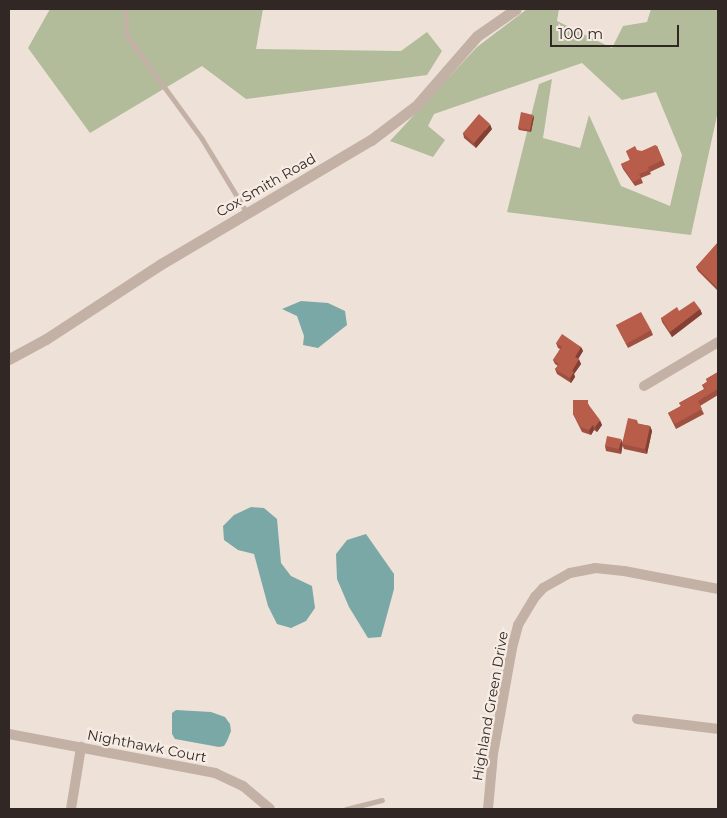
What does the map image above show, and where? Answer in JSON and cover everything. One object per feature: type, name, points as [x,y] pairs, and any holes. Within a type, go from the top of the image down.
[{"type":"street","name":"Cox Smith Road","points":[[9,359],[46,339],[120,289],[371,140],[416,106],[477,36],[516,9]]},
{"type":"street","points":[[644,386],[718,342]]},
{"type":"street","name":"Highland Green Drive","points":[[488,809],[494,754],[512,648],[518,625],[535,597],[543,588],[570,573],[595,568],[718,589]]},
{"type":"street","points":[[638,719],[718,729]]},
{"type":"street","name":"Nighthawk Court","points":[[9,734],[215,773],[244,786],[270,809]]},
{"type":"street","points":[[71,809],[82,747]]},
{"type":"lane","points":[[125,9],[127,36],[202,139],[247,214]]},
{"type":"lane","points":[[346,809],[382,800]]},
{"type":"green space","points":[[50,9],[263,9],[256,49],[401,51],[427,32],[442,51],[427,75],[246,99],[202,66],[90,133],[28,48]]},
{"type":"green space","points":[[527,9],[559,9],[557,21],[612,48],[623,26],[647,22],[651,9],[718,9],[718,111],[691,235],[507,212],[539,84],[552,79],[543,138],[580,148],[589,115],[621,186],[670,206],[682,155],[656,92],[622,100],[582,63],[434,114],[428,126],[445,140],[433,157],[390,141],[477,47]]},
{"type":"water","points":[[301,301],[328,303],[345,311],[347,325],[318,348],[303,345],[304,336],[297,316],[282,309]]},
{"type":"water","points":[[251,507],[264,508],[277,519],[281,563],[291,576],[312,586],[315,608],[306,621],[291,628],[277,624],[268,606],[254,554],[238,550],[224,540],[223,526],[234,515]]},
{"type":"water","points":[[366,534],[394,574],[394,589],[381,637],[368,638],[349,607],[337,579],[336,554],[347,540]]},
{"type":"water","points":[[176,710],[211,712],[225,717],[230,724],[231,731],[224,746],[219,747],[175,739],[172,734],[172,713]]},
{"type":"building","points":[[521,112],[533,115],[530,130],[518,128]]},
{"type":"building","points":[[479,114],[490,124],[474,143],[463,133]]},
{"type":"building","points":[[655,145],[663,160],[648,167],[649,170],[639,174],[641,178],[633,182],[621,164],[630,160],[626,151],[635,146],[637,150],[642,151]]},
{"type":"building","points":[[718,242],[718,288],[696,267]]},
{"type":"building","points":[[694,301],[700,309],[670,332],[661,318],[677,307],[679,311]]},
{"type":"building","points":[[641,312],[651,330],[626,344],[616,325]]},
{"type":"building","points":[[562,334],[581,347],[575,357],[579,359],[570,378],[555,369],[559,364],[553,360],[562,347],[556,343]]},
{"type":"building","points":[[718,372],[718,389],[698,401],[702,409],[675,424],[668,413],[681,406],[679,403],[705,389],[702,385],[708,381],[706,379]]},
{"type":"building","points":[[573,400],[588,400],[588,404],[600,420],[595,427],[593,425],[589,430],[581,427],[573,414]]},
{"type":"building","points":[[628,418],[637,420],[636,423],[650,426],[645,449],[622,444]]},
{"type":"building","points":[[607,436],[621,439],[619,449],[605,446]]}]
